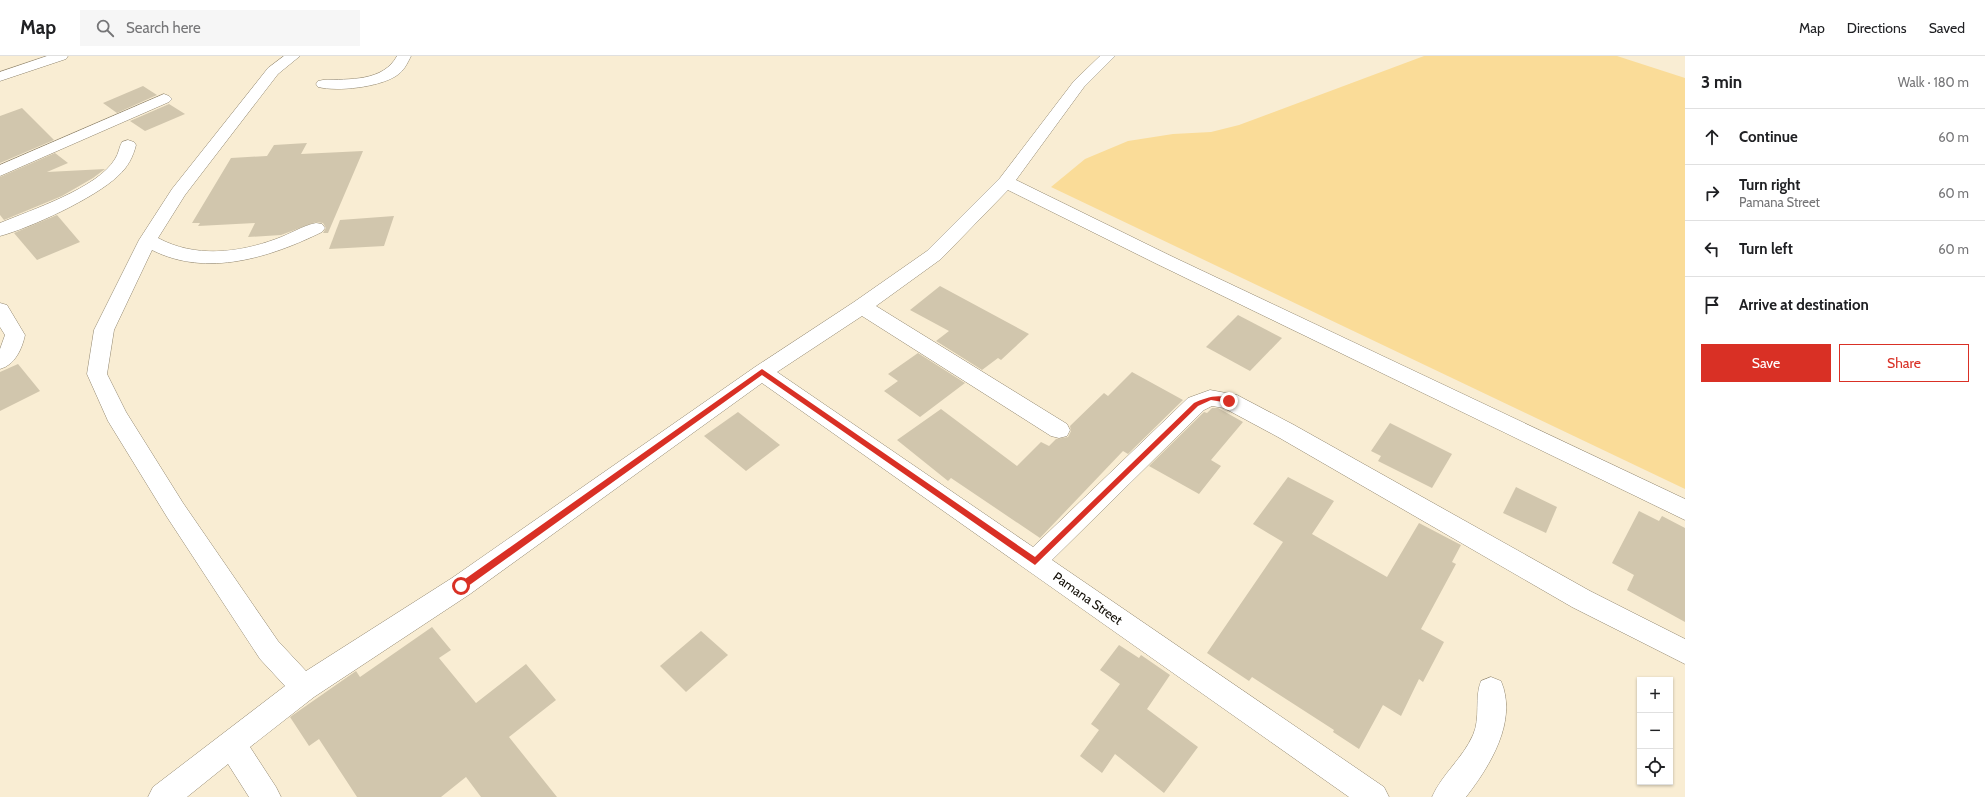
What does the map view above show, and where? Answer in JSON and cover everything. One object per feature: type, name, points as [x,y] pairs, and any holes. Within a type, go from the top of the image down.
[{"type":"street","points":[[0,77],[61,56]]},
{"type":"street","points":[[293,56],[273,71],[178,192],[148,240],[104,330],[97,374],[116,415],[180,516],[269,650],[304,688]]},
{"type":"street","points":[[323,84],[369,82],[390,74],[404,56]]},
{"type":"street","points":[[163,797],[304,688],[461,586],[762,372],[861,307],[934,254],[1006,182],[1079,84],[1108,56]]},
{"type":"street","points":[[0,170],[164,99]]},
{"type":"street","points":[[0,230],[76,197],[94,187],[114,173],[128,152],[128,144]]},
{"type":"street","points":[[1006,182],[1164,260],[1685,510]]},
{"type":"street","points":[[148,240],[170,251],[191,256],[227,256],[274,247],[288,242],[316,228]]},
{"type":"street","points":[[861,307],[879,316],[1059,430]]},
{"type":"street","points":[[0,310],[15,335],[14,344],[9,353],[0,362]]},
{"type":"street","name":"Pamana Street","points":[[762,372],[1374,797]]},
{"type":"street","points":[[1035,561],[1196,404],[1210,398],[1229,401],[1286,430],[1581,599],[1685,652]]},
{"type":"street","points":[[1446,797],[1467,774],[1486,735],[1492,715],[1491,690]]},
{"type":"street","points":[[232,744],[266,797]]},
{"type":"shaded area","points":[[1424,56],[1617,56],[1685,78],[1685,489],[1051,187],[1085,159],[1128,141],[1173,134],[1211,132],[1239,125]]},
{"type":"building","points":[[143,86],[157,95],[117,113],[103,103]]},
{"type":"building","points":[[169,104],[185,114],[145,131],[130,121]]},
{"type":"building","points":[[22,108],[54,140],[0,163],[0,116]]},
{"type":"building","points":[[307,143],[301,154],[363,151],[328,233],[323,233],[326,228],[323,223],[316,222],[281,235],[248,237],[255,223],[198,226],[200,223],[192,223],[231,158],[267,156],[274,145]]},
{"type":"building","points":[[55,153],[68,163],[47,172],[105,169],[93,178],[62,196],[4,220],[0,215],[0,177]]},
{"type":"building","points":[[57,215],[80,242],[37,260],[14,233]]},
{"type":"building","points":[[394,216],[384,246],[329,249],[340,220]]},
{"type":"building","points":[[940,286],[1029,334],[1001,360],[998,358],[982,370],[936,341],[949,331],[910,310]]},
{"type":"building","points":[[1238,315],[1282,338],[1250,371],[1206,347]]},
{"type":"building","points":[[918,353],[965,383],[920,417],[884,391],[898,381],[888,374]]},
{"type":"building","points":[[18,364],[40,391],[0,411],[0,372]]},
{"type":"building","points":[[1132,372],[1183,400],[1128,454],[1123,451],[1040,538],[951,478],[948,481],[897,440],[941,409],[1017,466],[1041,442],[1049,446],[1056,439],[1068,437],[1071,431],[1070,426],[1104,393],[1108,396]]},
{"type":"building","points":[[1212,408],[1218,408],[1243,422],[1211,460],[1221,466],[1199,494],[1149,466],[1204,412],[1207,413]]},
{"type":"building","points":[[738,412],[780,445],[746,471],[704,436]]},
{"type":"building","points":[[1390,423],[1452,454],[1432,488],[1378,461],[1381,456],[1371,451]]},
{"type":"building","points":[[1288,477],[1334,501],[1312,534],[1387,577],[1419,523],[1461,545],[1452,562],[1456,564],[1421,629],[1444,642],[1423,682],[1419,679],[1401,716],[1383,705],[1359,749],[1333,732],[1334,730],[1252,677],[1249,681],[1207,653],[1283,542],[1253,524]]},
{"type":"building","points":[[1516,487],[1557,507],[1546,533],[1503,513]]},
{"type":"building","points":[[1639,511],[1659,521],[1662,516],[1685,528],[1685,622],[1627,590],[1634,575],[1612,563]]},
{"type":"building","points":[[432,627],[451,650],[439,658],[476,703],[526,664],[556,700],[509,737],[557,797],[481,797],[466,777],[441,797],[357,797],[319,739],[309,746],[290,717],[356,671],[360,677]]},
{"type":"building","points":[[701,631],[728,655],[686,692],[660,666]]},
{"type":"building","points":[[1119,645],[1139,658],[1141,655],[1170,675],[1147,709],[1198,747],[1164,793],[1115,754],[1102,773],[1080,756],[1099,730],[1091,724],[1120,684],[1100,670]]},
{"type":"route","points":[[461,586],[762,372],[1035,561],[1196,404],[1210,398],[1229,401]]}]
